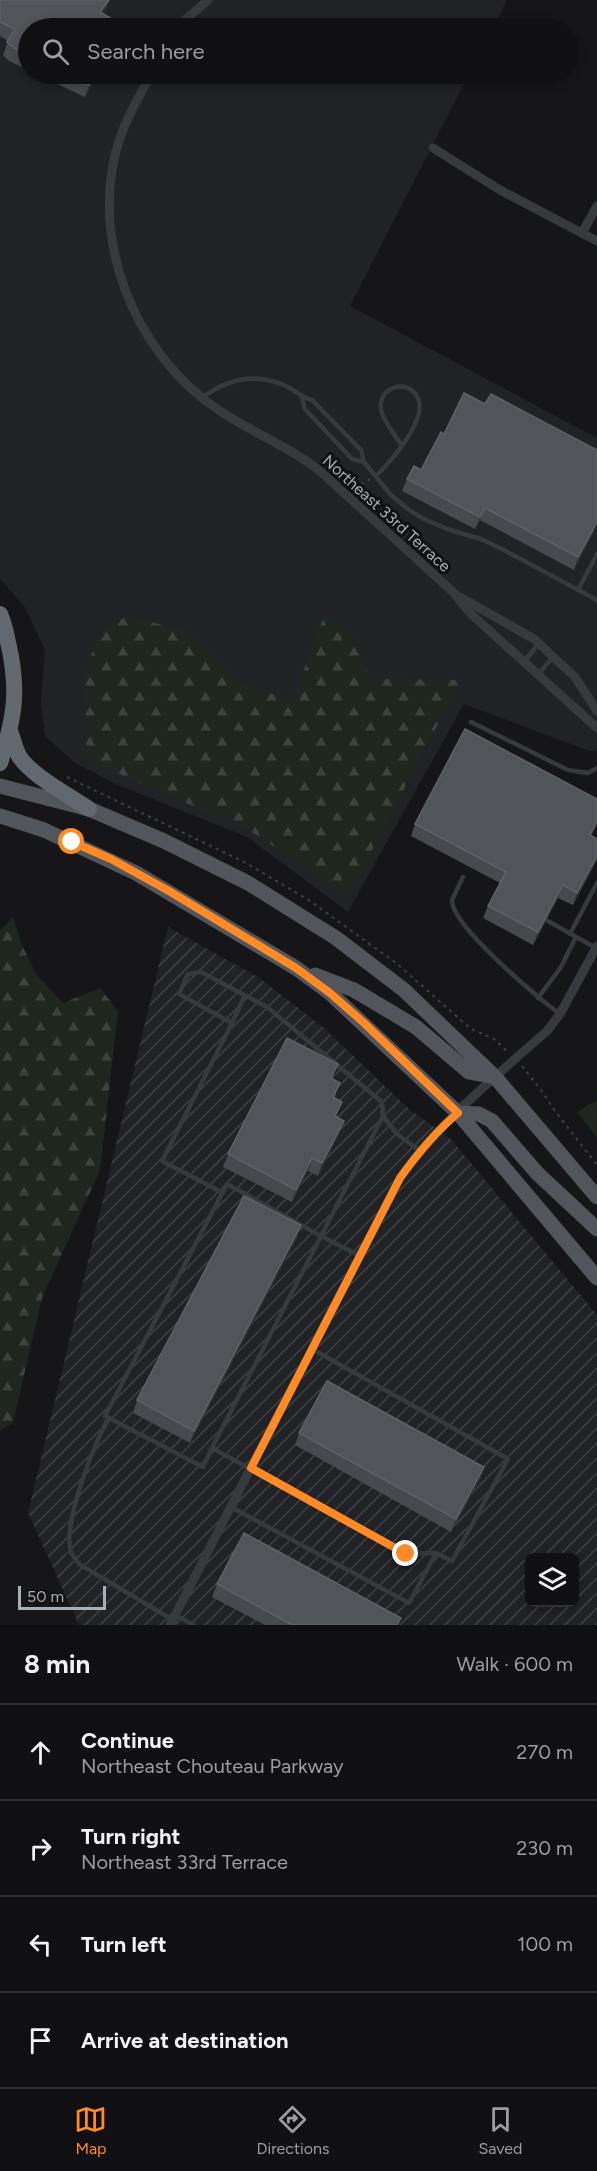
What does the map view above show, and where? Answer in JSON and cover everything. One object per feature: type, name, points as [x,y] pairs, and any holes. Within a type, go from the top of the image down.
[{"type":"highway","points":[[0,614],[16,685],[10,731],[0,763]]},
{"type":"highway","points":[[10,731],[19,756],[35,775],[89,810]]},
{"type":"main road","points":[[0,786],[89,810],[164,841],[248,883],[336,938],[404,990],[495,1077],[597,1197]]},
{"type":"main road","points":[[0,816],[44,830],[81,846],[169,891],[296,968],[330,993],[458,1113],[597,1278]]},
{"type":"main road","points":[[296,968],[354,990],[416,1027],[469,1072],[495,1077]]},
{"type":"main road","points":[[458,1113],[479,1114],[492,1121],[537,1173],[597,1229]]},
{"type":"street","points":[[188,18],[208,0]]},
{"type":"street","name":"Northeast 33rd Terrace","points":[[146,84],[120,136],[110,199],[113,243],[121,278],[134,315],[165,360],[185,383],[219,411],[301,456],[339,487],[453,592],[470,613],[597,728]]},
{"type":"street","points":[[433,148],[500,190],[597,241]]},
{"type":"street","points":[[582,233],[597,206]]},
{"type":"street","name":"Northeast 33rd Terrace","points":[[453,592],[539,643],[575,677],[597,711]]},
{"type":"street","points":[[172,1620],[400,1178],[419,1150],[438,1129],[547,1031],[560,1014],[596,947]]},
{"type":"lane","points":[[203,398],[218,386],[235,380],[275,381],[291,389],[302,398],[312,400],[361,450],[364,462],[391,495],[409,510],[426,520],[481,539],[502,549],[597,600]]},
{"type":"lane","points":[[376,476],[395,457],[402,446],[419,413],[419,402],[415,393],[406,387],[397,386],[387,390],[381,400],[381,411],[402,446]]},
{"type":"lane","points":[[302,398],[305,409],[352,459],[364,462]]},
{"type":"lane","points":[[578,590],[597,554]]},
{"type":"lane","points":[[524,662],[539,643]]},
{"type":"lane","points":[[538,675],[553,657]]},
{"type":"lane","points":[[471,722],[568,770],[588,773],[597,768]]},
{"type":"lane","points":[[463,877],[452,900],[451,906],[456,915],[472,934],[538,998],[560,1014]]},
{"type":"lane","points":[[570,934],[597,883]]},
{"type":"lane","points":[[546,920],[596,947]]},
{"type":"lane","points":[[538,998],[561,967],[576,937]]},
{"type":"lane","points":[[232,1023],[179,994],[188,974],[201,972],[267,1007],[382,1102],[383,1116],[321,1236],[212,1448],[203,1467],[105,1416],[227,1184],[321,1236],[360,1256]]},
{"type":"lane","points":[[223,1193],[162,1161],[245,995]]},
{"type":"lane","points":[[383,1116],[397,1134],[419,1150]]},
{"type":"lane","points":[[212,1448],[406,1554],[436,1553],[452,1561],[508,1459],[312,1349]]},
{"type":"lane","points":[[109,1418],[80,1481],[70,1535],[71,1552],[79,1564],[172,1620],[194,1625]]},
{"type":"lane","points":[[231,1507],[409,1603],[436,1553]]},
{"type":"path","points":[[356,478],[363,484],[376,476]]},
{"type":"shaded area","points":[[0,0],[507,0],[498,18],[18,18],[18,84],[464,84],[350,306],[597,438],[597,751],[589,751],[464,704],[348,912],[247,837],[118,785],[75,763],[45,736],[41,702],[45,650],[24,606],[0,579]]},
{"type":"shaded area","points":[[168,927],[258,977],[323,1027],[410,1110],[451,1139],[597,1315],[597,1625],[79,1625],[28,1513]]},
{"type":"green space","points":[[325,614],[353,634],[370,679],[461,680],[348,896],[252,832],[87,760],[84,670],[103,630],[127,616],[190,632],[243,684],[292,701]]},
{"type":"green space","points":[[13,917],[22,945],[36,974],[63,1003],[100,988],[118,1011],[100,1170],[42,1298],[13,1423],[0,1430],[0,931]]},
{"type":"green space","points":[[597,1100],[597,1138],[577,1112]]},
{"type":"building","points":[[0,0],[109,0],[100,12],[110,18],[18,18],[18,50],[7,42],[15,29],[0,22]]},
{"type":"building","points":[[464,393],[485,404],[491,394],[597,450],[597,522],[578,557],[485,508],[480,517],[407,479],[414,466],[421,470],[441,432],[444,434]]},
{"type":"building","points":[[465,729],[597,799],[597,821],[590,835],[597,839],[597,856],[577,893],[563,885],[538,932],[488,906],[506,872],[415,824]]},
{"type":"building","points":[[287,1038],[338,1064],[331,1078],[340,1083],[333,1097],[342,1102],[335,1116],[344,1121],[322,1163],[312,1158],[296,1190],[228,1154]]},
{"type":"building","points":[[244,1196],[301,1225],[194,1431],[137,1400]]},
{"type":"building","points":[[327,1381],[484,1467],[456,1519],[299,1433]]},
{"type":"building","points":[[244,1533],[401,1618],[397,1625],[292,1625],[217,1584]]},
{"type":"route","points":[[72,842],[111,859],[169,891],[296,968],[330,993],[363,1022],[458,1113],[438,1129],[419,1150],[400,1178],[251,1468],[406,1554]]}]
